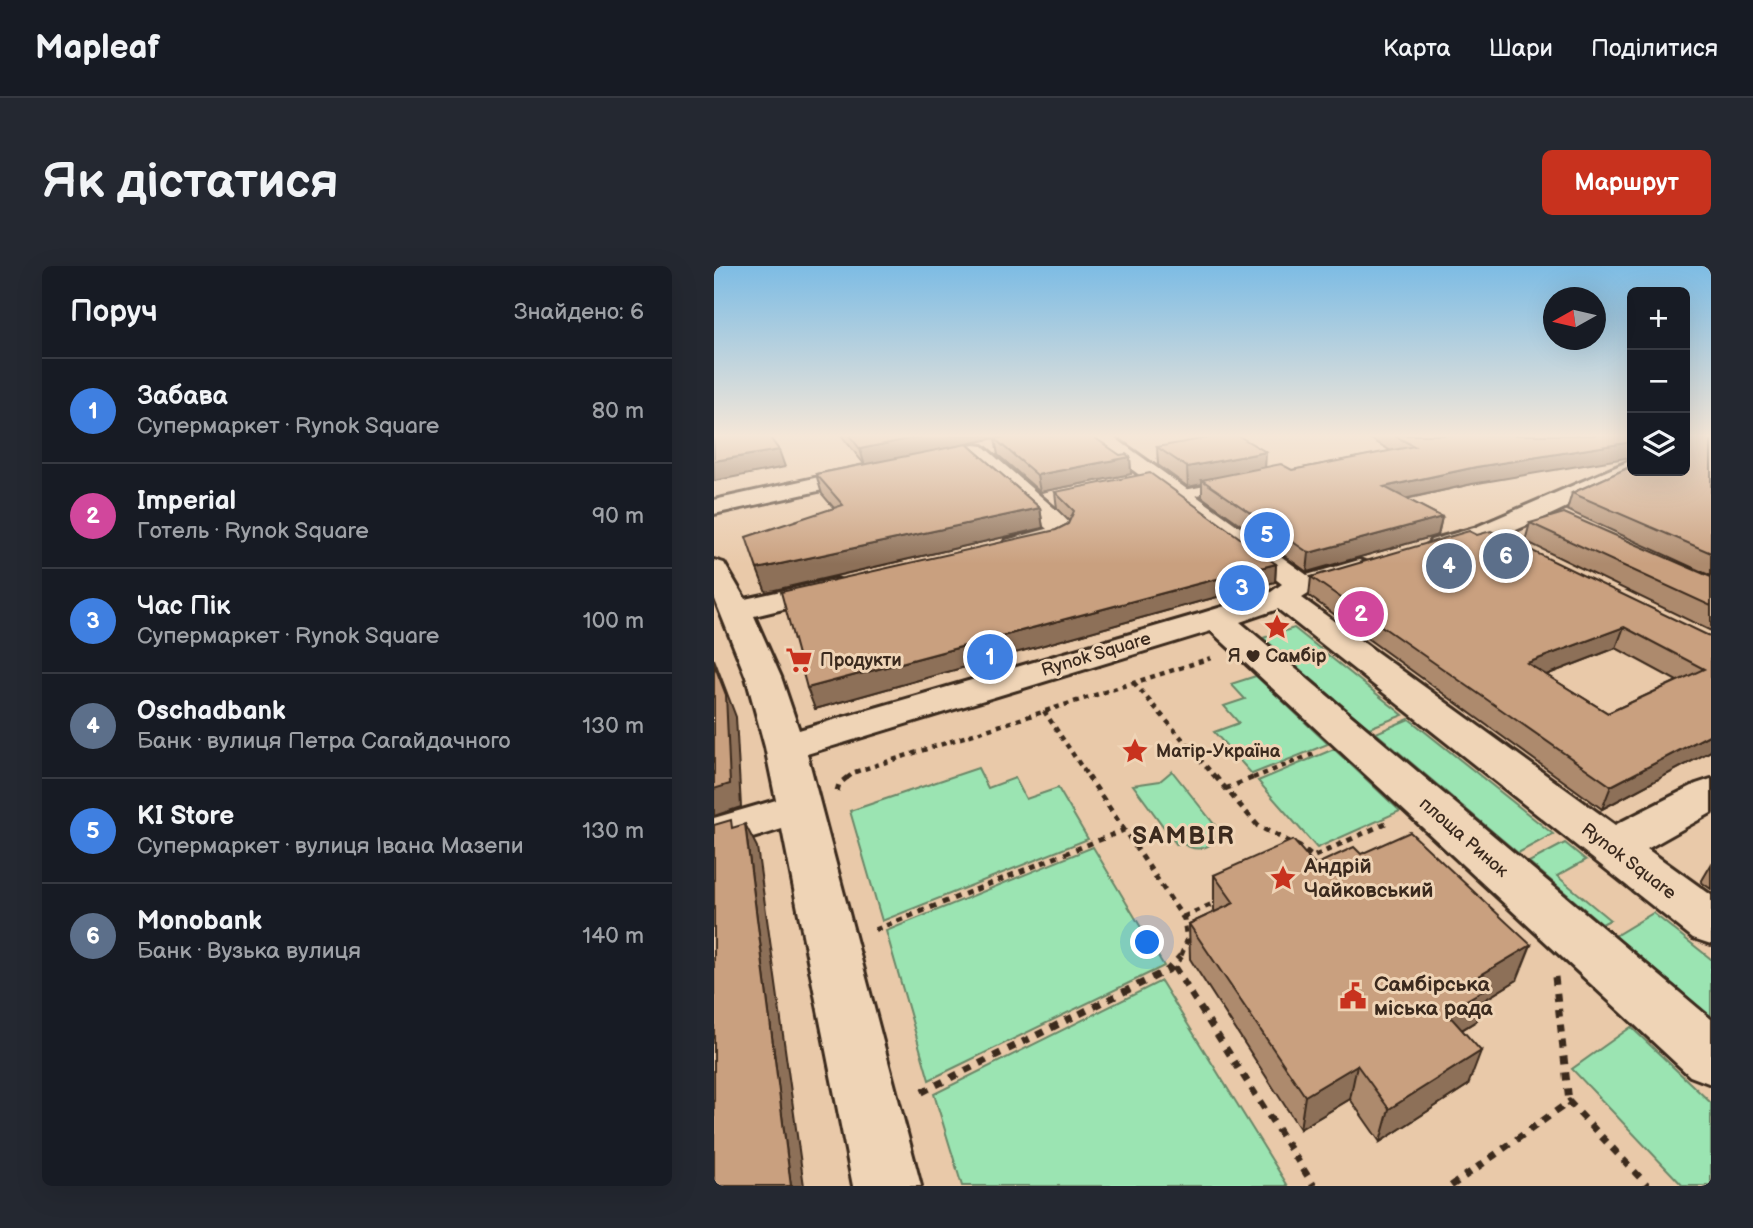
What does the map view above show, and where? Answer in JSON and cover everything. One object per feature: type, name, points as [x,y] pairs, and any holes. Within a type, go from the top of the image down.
[{"type":"street","points":[[714,495],[810,478]]},
{"type":"street","points":[[714,507],[833,478]]},
{"type":"street","points":[[994,551],[1059,534],[1060,527],[1049,500],[1018,478]]},
{"type":"street","points":[[1128,483],[1154,478],[1179,495],[1292,592],[1380,563]]},
{"type":"street","points":[[1418,552],[1551,516],[1614,478]]},
{"type":"street","points":[[1483,534],[1519,552]]},
{"type":"street","points":[[714,569],[738,610],[764,673],[785,747],[818,802],[887,1186]]},
{"type":"street","points":[[738,610],[859,582]]},
{"type":"street","name":"Rynok Square","points":[[785,747],[1232,632],[1292,592],[1612,848],[1711,923]]},
{"type":"street","name":"площа Ринок","points":[[1232,632],[1711,1055]]},
{"type":"street","points":[[1612,848],[1711,794]]},
{"type":"street","points":[[714,834],[818,802]]},
{"type":"lane","points":[[1179,495],[1233,484]]},
{"type":"path","points":[[818,802],[855,772],[1134,683],[1232,632]]},
{"type":"path","points":[[1134,683],[1258,826],[1270,834],[1297,844],[1313,857]]},
{"type":"path","points":[[922,1092],[1174,967],[1184,955],[1188,929],[1183,917],[1044,711]]},
{"type":"path","points":[[1301,863],[1426,804]]},
{"type":"path","points":[[875,930],[1124,830]]},
{"type":"path","points":[[1183,917],[1230,895]]},
{"type":"path","points":[[1548,911],[1569,1101],[1648,1186]]},
{"type":"path","points":[[1174,967],[1314,1186]]},
{"type":"path","points":[[1451,1186],[1569,1101]]},
{"type":"green space","points":[[1294,628],[1403,715],[1369,728],[1263,638]]},
{"type":"green space","points":[[1256,676],[1328,744],[1252,774],[1214,732],[1239,723],[1224,706],[1245,699],[1231,684]]},
{"type":"green space","points":[[1409,719],[1553,834],[1518,853],[1376,733]]},
{"type":"green space","points":[[1334,749],[1400,811],[1317,848],[1258,781]]},
{"type":"green space","points":[[978,768],[988,788],[1015,778],[1026,799],[1058,788],[1088,839],[882,921],[850,811]]},
{"type":"green space","points":[[1172,771],[1217,828],[1213,830],[1215,839],[1204,848],[1182,843],[1177,845],[1133,785],[1160,781]]},
{"type":"green space","points":[[1565,843],[1586,860],[1557,876],[1610,920],[1602,924],[1529,862]]},
{"type":"green space","points":[[1093,847],[1164,966],[929,1080],[886,931]]},
{"type":"green space","points":[[1653,913],[1711,959],[1711,1017],[1615,936]]},
{"type":"green space","points":[[1161,981],[1288,1186],[962,1186],[934,1094]]},
{"type":"green space","points":[[1631,1027],[1711,1103],[1711,1186],[1683,1186],[1572,1069]]},
{"type":"building","points":[[819,478],[1006,478],[1040,508],[757,569],[746,537],[843,505]]},
{"type":"building","points":[[1125,478],[1157,478],[1276,564],[807,688],[781,592],[1056,530],[1068,524],[1074,511],[1055,492]]},
{"type":"building","points":[[1426,478],[1384,487],[1442,517],[1309,553],[1202,480]]},
{"type":"building","points":[[1605,478],[1711,478],[1711,553],[1572,493]]},
{"type":"building","points":[[1564,513],[1711,577],[1711,606],[1530,523]]},
{"type":"building","points":[[1469,531],[1477,535],[1491,531],[1711,636],[1711,734],[1611,786],[1311,577]],"holes":[[[1624,627],[1704,669],[1608,713],[1527,663]]]},
{"type":"building","points":[[714,664],[726,695],[730,784],[714,789]]},
{"type":"building","points":[[731,820],[732,828],[745,824],[791,1186],[714,1186],[714,825]]},
{"type":"building","name":"Самбірська міська рада","points":[[1410,832],[1531,945],[1479,976],[1489,987],[1446,1012],[1481,1051],[1389,1109],[1357,1065],[1305,1096],[1189,924],[1234,903],[1214,875],[1293,840],[1315,865],[1354,847],[1361,854]]},
{"type":"place","name":"KI Store","points":[[1267,535]]},
{"type":"place","name":"Monobank","points":[[1506,556]]},
{"type":"place","name":"Oschadbank","points":[[1449,566]]},
{"type":"place","name":"Час Пік","points":[[1242,588]]},
{"type":"place","name":"Imperial","points":[[1361,614]]},
{"type":"place","name":"Я ♥ Самбір","points":[[1277,627]]},
{"type":"place","name":"Забава","points":[[990,657]]},
{"type":"place","name":"Продукти","points":[[799,660]]},
{"type":"place","name":"Матір-Україна","points":[[1135,751]]},
{"type":"place","name":"Андрій Чайковський","points":[[1283,878]]},
{"type":"place","name":"Самбірська міська рада","points":[[1353,996]]},
{"type":"district","name":"SAMBIR","points":[[1184,836]]}]
